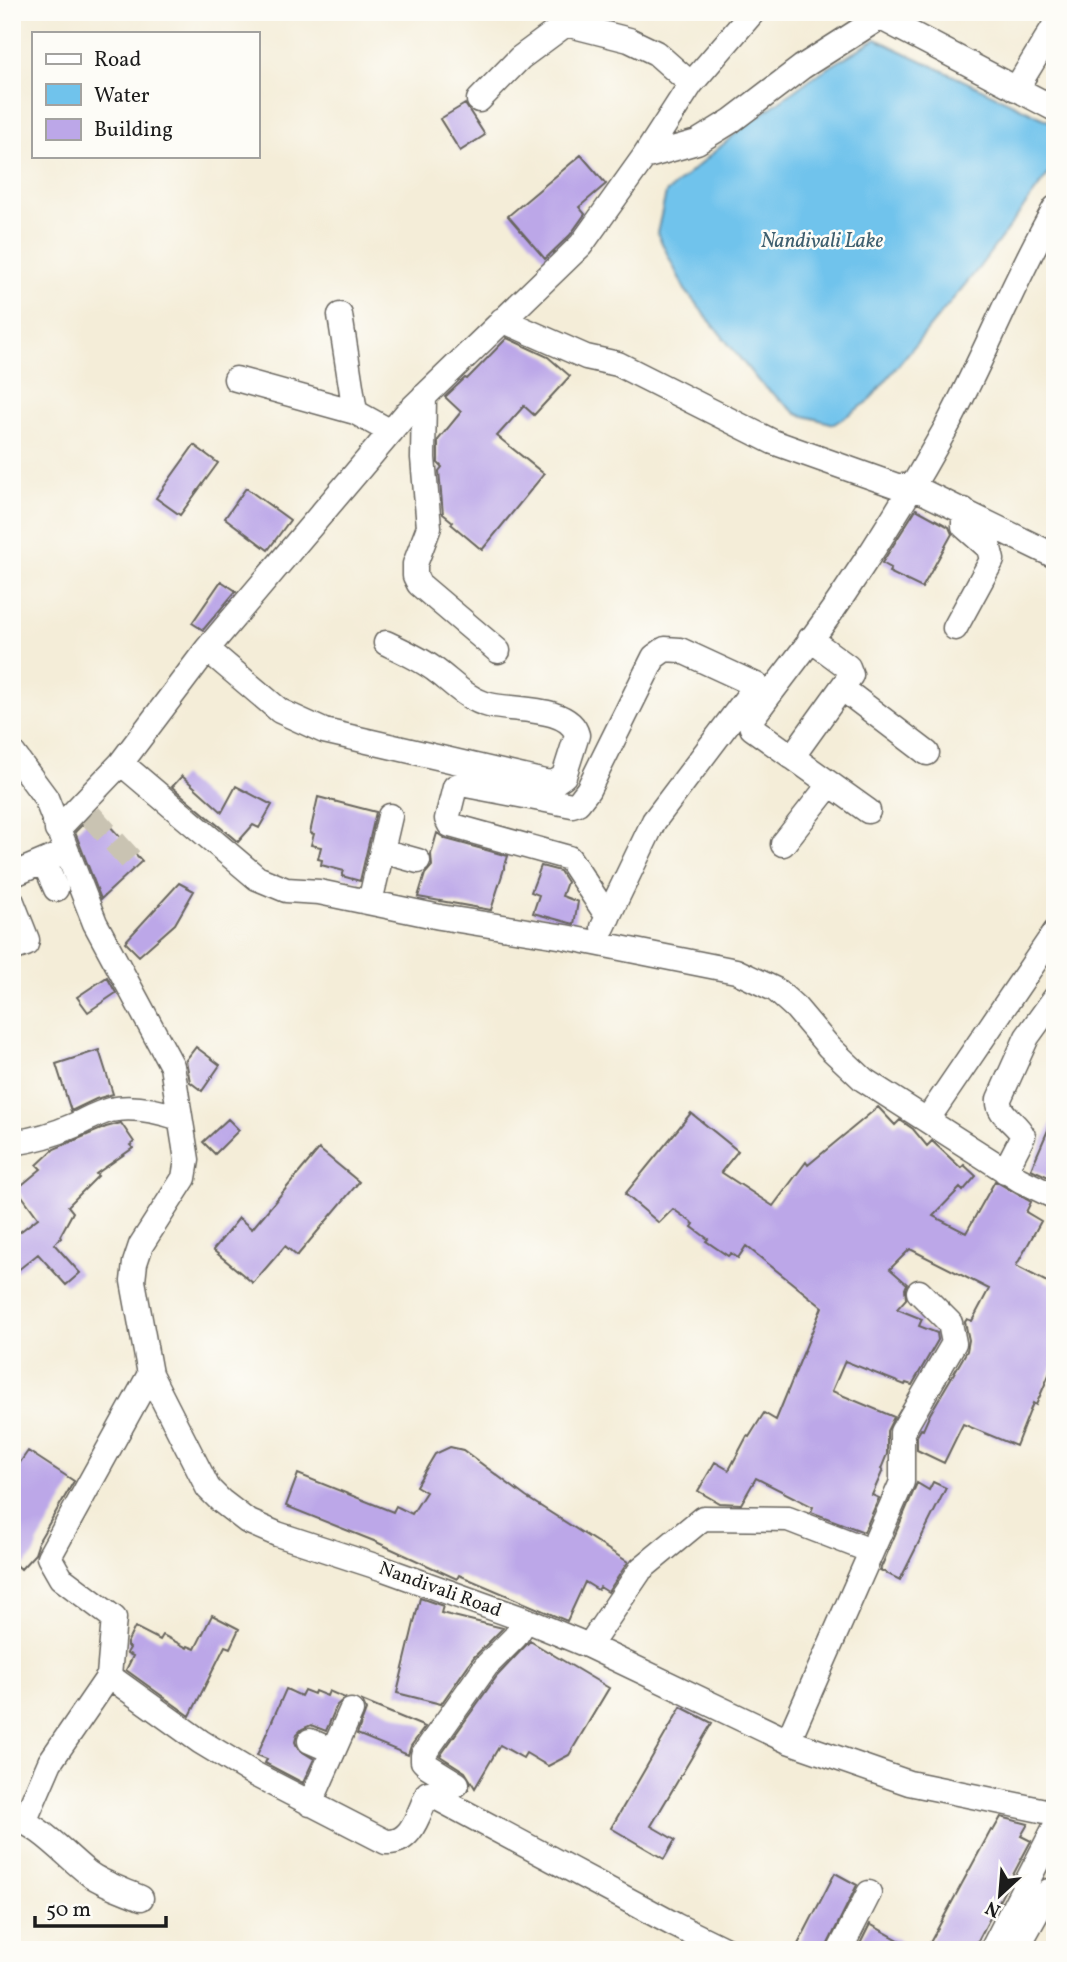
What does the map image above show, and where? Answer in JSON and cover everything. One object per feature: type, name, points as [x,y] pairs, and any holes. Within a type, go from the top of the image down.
[{"type":"street","points":[[12,875],[56,848],[207,649],[391,432],[424,396],[581,244],[644,157],[691,84],[753,12]]},
{"type":"street","points":[[644,157],[697,142],[731,121],[875,15],[1055,108]]},
{"type":"street","points":[[479,100],[520,58],[571,18],[656,52],[691,84]]},
{"type":"street","points":[[1017,89],[1055,25]]},
{"type":"street","points":[[595,943],[654,821],[756,685],[817,610],[947,426],[1027,257],[1055,208]]},
{"type":"street","points":[[340,315],[355,412]]},
{"type":"street","points":[[502,320],[586,357],[618,365],[773,442],[904,486],[964,510],[1055,556]]},
{"type":"street","points":[[236,379],[355,412],[391,432]]},
{"type":"street","points":[[424,396],[423,457],[429,527],[415,564],[415,576],[419,584],[498,651]]},
{"type":"street","points":[[868,811],[752,728],[750,721],[845,592],[904,486]]},
{"type":"street","points":[[955,628],[992,559],[989,548],[964,526],[964,510]]},
{"type":"street","points":[[792,757],[849,680],[850,670],[810,639]]},
{"type":"street","points":[[207,649],[280,711],[324,731],[545,782],[554,783],[564,776],[577,735],[571,723],[559,715],[487,705],[472,698],[417,657],[386,643]]},
{"type":"street","points":[[608,917],[569,858],[450,824],[447,819],[455,787],[461,785],[572,805],[578,803],[588,790],[654,657],[665,649],[680,650],[756,685]]},
{"type":"street","points":[[843,689],[927,753]]},
{"type":"street","points":[[12,752],[46,798],[56,848],[56,889]]},
{"type":"street","points":[[121,764],[257,878],[286,890],[319,892],[736,971],[776,990],[864,1080],[1005,1171],[1055,1197]]},
{"type":"street","points":[[783,844],[830,784]]},
{"type":"street","points":[[370,902],[390,816]]},
{"type":"street","name":"Nandivali Road","points":[[56,848],[172,1066],[187,1160],[184,1178],[142,1245],[135,1263],[133,1281],[150,1374],[208,1488],[247,1521],[277,1534],[526,1620],[589,1646],[788,1741],[909,1783],[1055,1813]]},
{"type":"street","points":[[382,851],[418,861]]},
{"type":"street","points":[[12,902],[27,940],[26,944],[12,949]]},
{"type":"street","points":[[927,1120],[1055,932]]},
{"type":"street","points":[[1005,1171],[1023,1136],[1020,1128],[1000,1110],[999,1099],[1027,1037],[1055,998]]},
{"type":"street","points":[[12,1143],[29,1141],[60,1131],[109,1110],[160,1112],[180,1118]]},
{"type":"street","points":[[788,1741],[902,1482],[902,1433],[954,1343],[950,1323],[919,1292]]},
{"type":"street","points":[[141,1898],[93,1877],[64,1850],[18,1820],[50,1762],[109,1676],[114,1618],[61,1578],[49,1557],[150,1374]]},
{"type":"street","points":[[589,1646],[641,1569],[703,1518],[788,1519],[871,1551]]},
{"type":"street","points":[[457,1784],[428,1766],[423,1761],[423,1755],[486,1666],[526,1620]]},
{"type":"street","points":[[109,1676],[201,1742],[310,1804],[386,1842],[396,1843],[406,1837],[428,1793],[726,1950]]},
{"type":"street","points":[[310,1804],[351,1710]]},
{"type":"street","points":[[310,1741],[333,1751]]},
{"type":"street","points":[[1016,1950],[1044,1889],[1055,1827]]},
{"type":"street","points":[[992,1950],[1044,1889]]},
{"type":"street","points":[[840,1950],[869,1893]]},
{"type":"water","name":"Nandivali Lake","points":[[876,39],[1055,124],[1055,165],[978,269],[868,402],[834,424],[797,414],[759,382],[685,290],[657,233],[666,193],[741,129],[813,77]]},
{"type":"building","points":[[465,104],[485,135],[460,151],[440,119]]},
{"type":"building","points":[[581,155],[606,184],[579,207],[585,214],[570,235],[545,259],[508,216]]},
{"type":"building","points":[[507,338],[548,357],[570,376],[534,415],[524,406],[497,436],[544,474],[482,550],[443,514],[439,471],[442,467],[438,463],[438,440],[461,412],[445,397],[467,379]]},
{"type":"building","points":[[194,445],[218,463],[180,515],[156,498]]},
{"type":"building","points":[[246,488],[290,520],[268,550],[225,518]]},
{"type":"building","points":[[916,509],[949,527],[952,534],[922,588],[889,572],[891,568],[882,563]]},
{"type":"building","points":[[221,581],[236,591],[203,630],[192,623]]},
{"type":"building","points":[[182,776],[222,812],[236,786],[272,805],[259,828],[253,825],[238,842],[172,787]]},
{"type":"building","points":[[318,797],[376,812],[360,881],[342,876],[344,871],[321,865],[322,860],[318,859],[321,847],[311,845],[314,834],[310,833]]},
{"type":"building","points":[[96,811],[142,861],[101,899],[75,832]]},
{"type":"building","points":[[437,833],[446,839],[508,856],[491,910],[418,897],[425,874],[432,866],[431,854]]},
{"type":"building","points":[[541,866],[560,871],[567,882],[562,896],[578,902],[574,924],[533,913],[539,895],[531,892]]},
{"type":"building","points":[[179,883],[194,891],[175,924],[139,956],[125,942]]},
{"type":"building","points":[[107,977],[116,993],[88,1012],[77,997]]},
{"type":"building","points":[[196,1047],[220,1065],[202,1091],[190,1082],[186,1060]]},
{"type":"building","points":[[99,1050],[113,1094],[71,1111],[56,1064]]},
{"type":"building","points":[[878,1107],[895,1125],[900,1120],[913,1129],[927,1146],[932,1141],[961,1168],[964,1165],[976,1176],[963,1191],[960,1188],[933,1216],[966,1233],[995,1181],[1031,1202],[1026,1212],[1041,1221],[1016,1266],[1055,1286],[1055,1361],[1036,1405],[1033,1403],[1016,1446],[963,1424],[944,1463],[917,1450],[917,1436],[921,1429],[923,1430],[967,1351],[969,1340],[965,1322],[967,1319],[972,1321],[989,1289],[910,1249],[890,1269],[907,1284],[906,1299],[897,1309],[922,1319],[919,1326],[937,1333],[938,1340],[912,1385],[905,1385],[845,1361],[832,1391],[894,1417],[887,1431],[887,1454],[881,1469],[883,1470],[872,1495],[879,1498],[864,1532],[811,1512],[813,1507],[756,1478],[741,1504],[719,1503],[698,1491],[715,1462],[729,1470],[747,1436],[749,1437],[764,1413],[776,1420],[822,1307],[746,1246],[738,1258],[731,1253],[728,1256],[706,1241],[708,1239],[692,1227],[694,1224],[673,1209],[659,1223],[625,1194],[691,1113],[738,1151],[721,1172],[773,1206],[806,1162],[808,1165]]},
{"type":"building","points":[[1055,1114],[1055,1180],[1031,1169]]},
{"type":"building","points":[[228,1119],[239,1130],[215,1154],[203,1142]]},
{"type":"building","points":[[121,1123],[134,1142],[130,1145],[133,1148],[96,1174],[98,1176],[68,1206],[73,1212],[61,1238],[54,1244],[80,1273],[66,1285],[38,1254],[12,1275],[12,1238],[38,1218],[17,1189],[41,1169],[37,1165],[54,1149]]},
{"type":"building","points":[[319,1149],[359,1182],[297,1256],[285,1246],[253,1283],[213,1250],[239,1218],[252,1229]]},
{"type":"building","points":[[450,1447],[463,1450],[526,1497],[628,1562],[608,1592],[600,1587],[598,1590],[585,1582],[567,1621],[459,1575],[457,1579],[374,1541],[286,1506],[298,1474],[393,1512],[396,1506],[412,1514],[426,1492],[416,1486],[435,1454]]},
{"type":"building","points":[[28,1451],[74,1481],[37,1544],[35,1554],[21,1569],[12,1561],[12,1474]]},
{"type":"building","points":[[933,1482],[946,1488],[900,1580],[880,1570],[917,1483],[929,1490]]},
{"type":"building","points":[[420,1598],[443,1606],[441,1613],[503,1628],[474,1657],[441,1704],[397,1693]]},
{"type":"building","points":[[212,1615],[239,1629],[230,1648],[225,1646],[190,1716],[126,1670],[133,1656],[127,1653],[130,1648],[127,1643],[135,1627],[160,1640],[163,1635],[187,1648],[188,1646],[195,1649]]},
{"type":"building","points":[[530,1641],[609,1688],[569,1755],[548,1766],[526,1753],[523,1758],[500,1745],[475,1788],[465,1772],[440,1756],[497,1676]]},
{"type":"building","points":[[286,1689],[301,1696],[304,1690],[327,1696],[329,1691],[345,1698],[337,1705],[326,1731],[311,1725],[297,1734],[295,1742],[298,1749],[314,1759],[303,1783],[265,1763],[267,1759],[257,1755]]},
{"type":"building","points":[[362,1701],[425,1727],[411,1746],[408,1755],[357,1734],[366,1710]]},
{"type":"building","points":[[681,1707],[712,1723],[651,1826],[675,1840],[664,1859],[611,1828]]},
{"type":"building","points":[[1001,1817],[1028,1824],[1021,1836],[1031,1841],[973,1950],[926,1950],[991,1830],[993,1831]]},
{"type":"building","points":[[835,1873],[857,1885],[825,1950],[795,1950]]},
{"type":"building","points":[[870,1924],[917,1950],[857,1950]]},
{"type":"tunnel","points":[[90,815],[131,860]]}]
